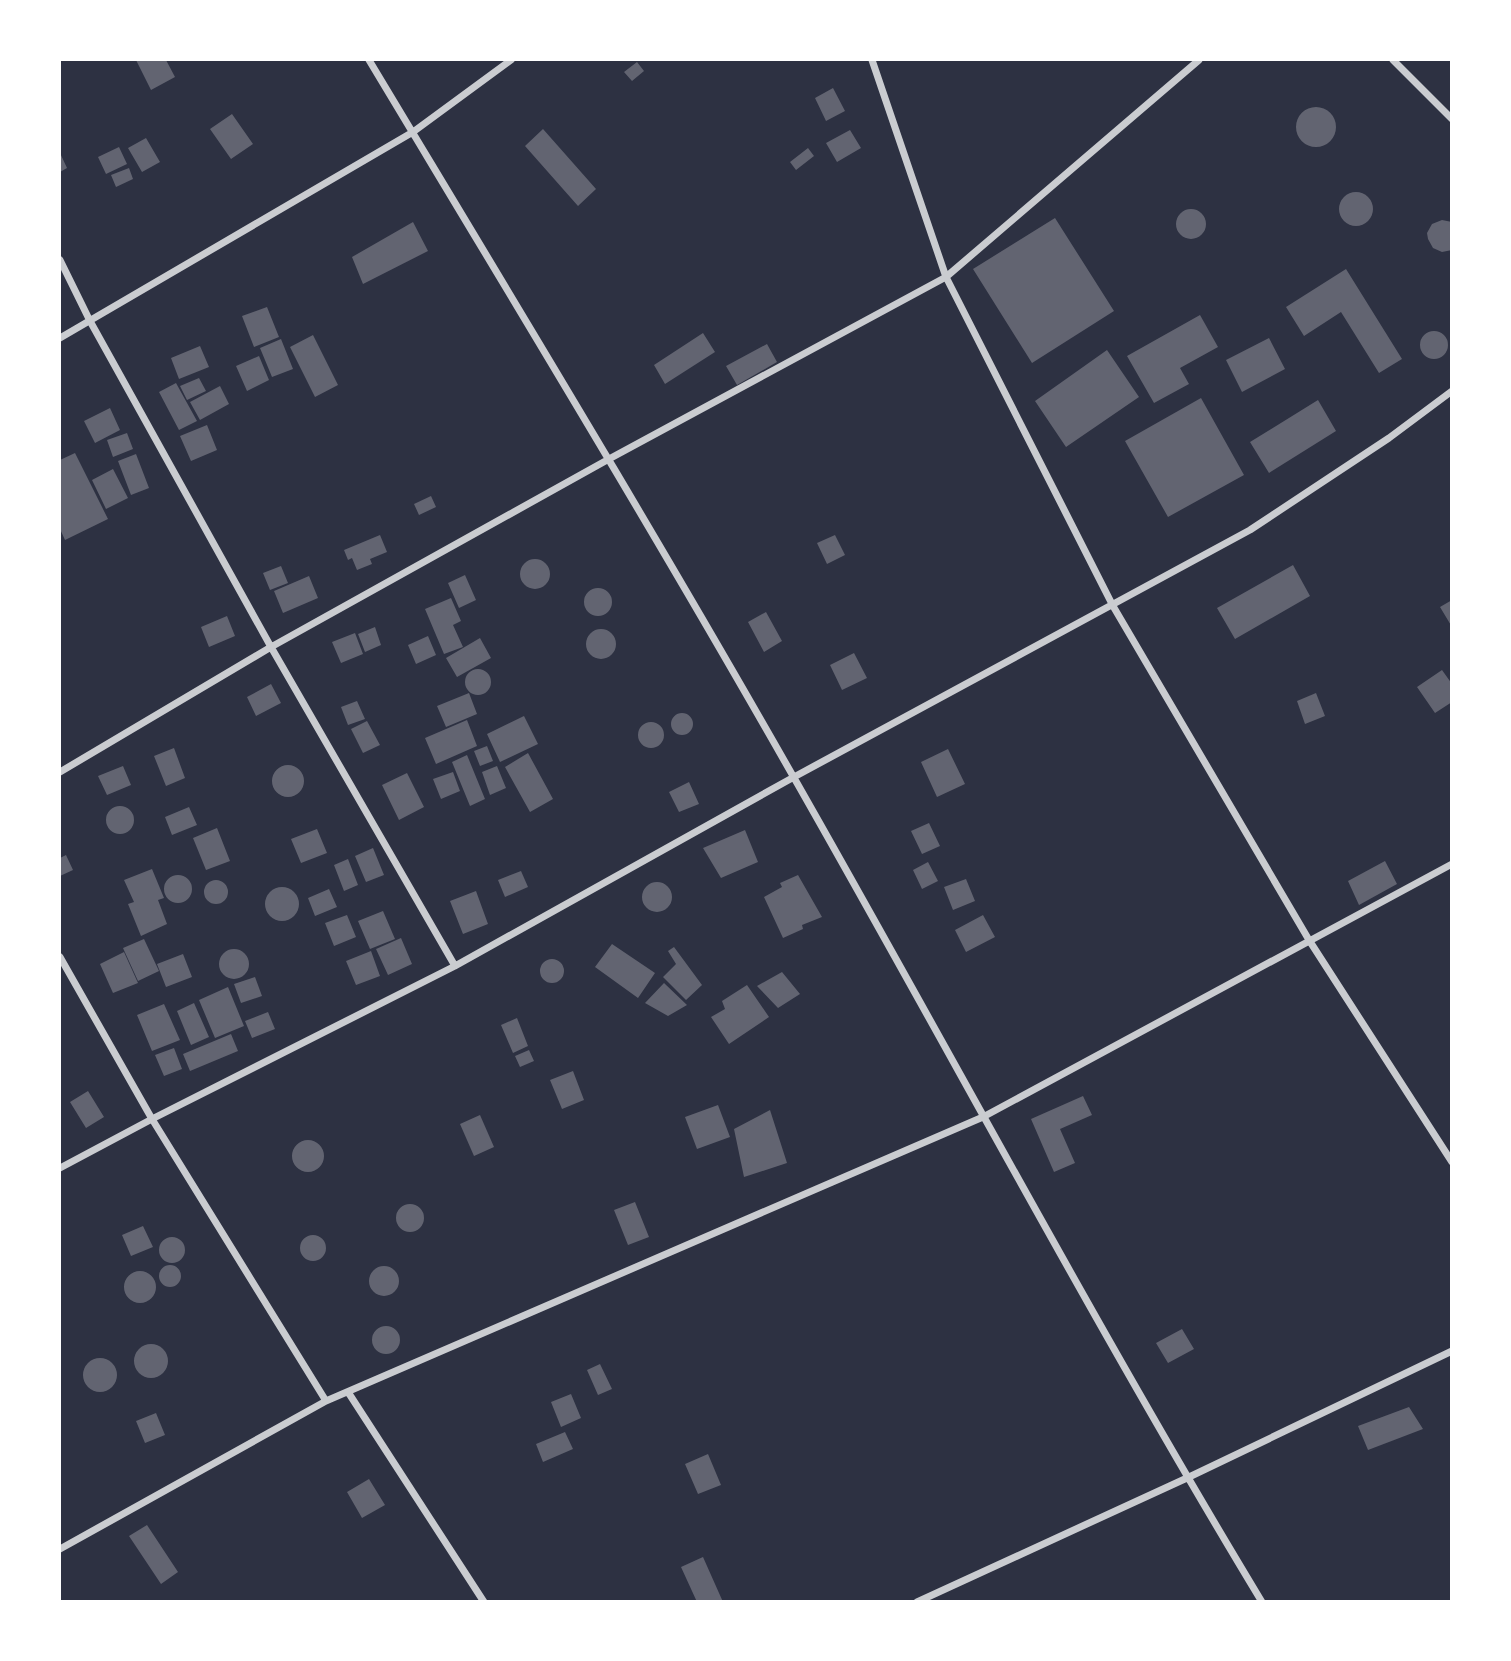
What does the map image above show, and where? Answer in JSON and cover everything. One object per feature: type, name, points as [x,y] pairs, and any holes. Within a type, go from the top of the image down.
[{"type":"street","points":[[369,60],[609,459],[794,778],[1187,1478],[1262,1601]]},
{"type":"street","points":[[60,338],[413,132],[510,60]]},
{"type":"street","points":[[872,60],[946,277],[1113,606],[1309,940],[1451,1162]]},
{"type":"street","points":[[60,772],[271,647],[609,459],[946,277],[1199,60]]},
{"type":"street","points":[[1393,60],[1451,119]]},
{"type":"street","points":[[60,260],[90,321],[271,647],[455,966]]},
{"type":"street","points":[[60,1168],[455,966],[1250,530],[1389,438],[1451,391]]},
{"type":"street","points":[[60,1549],[326,1401],[983,1117],[1451,864]]},
{"type":"street","points":[[60,957],[152,1119],[326,1401]]},
{"type":"street","points":[[917,1601],[1187,1478],[1451,1351]]},
{"type":"street","points":[[348,1392],[484,1601]]},
{"type":"building","points":[[136,60],[166,60],[175,77],[151,90]]},
{"type":"building","points":[[637,62],[644,71],[632,81],[624,72]]},
{"type":"building","points":[[833,88],[845,111],[826,121],[815,98]]},
{"type":"building","points":[[1316,107],[1324,108],[1330,113],[1335,119],[1335,135],[1330,141],[1324,146],[1316,147],[1308,146],[1302,141],[1297,135],[1296,127],[1297,119],[1302,113],[1308,108]]},
{"type":"building","points":[[232,114],[253,144],[231,159],[210,129]]},
{"type":"building","points":[[543,129],[596,189],[578,206],[525,146]]},
{"type":"building","points":[[850,130],[861,148],[837,162],[826,143]]},
{"type":"building","points":[[146,138],[160,162],[142,172],[128,148]]},
{"type":"building","points":[[119,147],[127,164],[106,174],[98,157]]},
{"type":"building","points":[[808,148],[814,156],[796,170],[790,162]]},
{"type":"building","points":[[60,153],[67,168],[60,172]]},
{"type":"building","points":[[129,168],[133,179],[116,187],[111,175]]},
{"type":"building","points":[[1356,192],[1368,197],[1373,209],[1368,221],[1356,226],[1344,221],[1339,209],[1344,197]]},
{"type":"building","points":[[1191,209],[1202,213],[1206,224],[1202,235],[1191,239],[1180,235],[1176,224],[1180,213]]},
{"type":"building","points":[[1055,218],[1114,311],[1032,363],[973,269]]},
{"type":"building","points":[[1442,220],[1452,222],[1452,250],[1442,252],[1433,248],[1427,233],[1432,224]]},
{"type":"building","points":[[413,222],[428,251],[363,284],[352,257]]},
{"type":"building","points":[[1346,269],[1402,359],[1379,373],[1341,312],[1304,336],[1286,307]]},
{"type":"building","points":[[267,307],[279,337],[254,347],[242,316]]},
{"type":"building","points":[[1200,315],[1218,347],[1180,368],[1189,384],[1154,403],[1127,356]]},
{"type":"building","points":[[1434,331],[1444,335],[1448,345],[1444,355],[1434,359],[1424,355],[1420,345],[1424,335]]},
{"type":"building","points":[[703,333],[715,352],[665,384],[654,365]]},
{"type":"building","points":[[313,335],[338,385],[315,397],[290,347]]},
{"type":"building","points":[[1269,338],[1285,369],[1242,392],[1226,360]]},
{"type":"building","points":[[281,339],[293,369],[272,377],[260,348]]},
{"type":"building","points":[[767,344],[777,362],[737,385],[726,366]]},
{"type":"building","points":[[200,346],[209,367],[179,379],[171,358]]},
{"type":"building","points":[[1107,350],[1139,397],[1066,447],[1035,401]]},
{"type":"building","points":[[259,356],[269,380],[247,391],[236,366]]},
{"type":"building","points":[[199,378],[206,391],[187,400],[180,386]]},
{"type":"building","points":[[176,383],[197,421],[179,430],[159,392]]},
{"type":"building","points":[[220,386],[229,404],[200,420],[190,402]]},
{"type":"building","points":[[1201,398],[1244,475],[1168,517],[1125,441]]},
{"type":"building","points":[[1318,400],[1336,431],[1269,473],[1250,442]]},
{"type":"building","points":[[110,408],[120,430],[95,443],[84,421]]},
{"type":"building","points":[[207,425],[217,450],[191,461],[180,436]]},
{"type":"building","points":[[127,433],[133,449],[113,457],[107,440]]},
{"type":"building","points":[[75,453],[108,519],[65,540],[60,529],[60,460]]},
{"type":"building","points":[[136,454],[149,488],[131,495],[118,461]]},
{"type":"building","points":[[113,469],[128,498],[106,509],[92,480]]},
{"type":"building","points":[[431,496],[436,507],[419,515],[414,504]]},
{"type":"building","points":[[380,535],[387,552],[370,559],[372,564],[357,570],[352,558],[348,560],[344,550]]},
{"type":"building","points":[[835,535],[845,555],[827,564],[817,543]]},
{"type":"building","points":[[535,559],[546,563],[550,574],[546,585],[535,589],[524,585],[520,574],[524,563]]},
{"type":"building","points":[[1293,565],[1310,596],[1235,639],[1217,608]]},
{"type":"building","points":[[281,566],[288,583],[270,590],[263,573]]},
{"type":"building","points":[[465,575],[476,600],[459,608],[448,583]]},
{"type":"building","points":[[309,576],[318,598],[283,613],[274,591]]},
{"type":"building","points":[[598,588],[608,592],[612,602],[608,612],[598,616],[588,612],[584,602],[588,592]]},
{"type":"building","points":[[451,598],[461,621],[453,625],[463,647],[444,654],[425,609]]},
{"type":"building","points":[[1452,600],[1452,627],[1440,607]]},
{"type":"building","points":[[766,612],[782,641],[764,652],[748,622]]},
{"type":"building","points":[[227,616],[235,636],[209,647],[201,627]]},
{"type":"building","points":[[375,627],[381,645],[365,652],[358,634]]},
{"type":"building","points":[[601,629],[607,630],[615,638],[615,650],[607,658],[601,659],[595,658],[587,650],[586,644],[587,638],[595,630]]},
{"type":"building","points":[[355,633],[363,654],[341,663],[332,642]]},
{"type":"building","points":[[428,636],[436,655],[416,664],[408,645]]},
{"type":"building","points":[[480,638],[491,658],[457,677],[446,658]]},
{"type":"building","points":[[854,653],[867,678],[842,690],[830,665]]},
{"type":"building","points":[[478,669],[487,673],[491,682],[487,691],[478,695],[469,691],[465,682],[469,673]]},
{"type":"building","points":[[1442,670],[1452,684],[1452,702],[1435,713],[1417,687]]},
{"type":"building","points":[[271,684],[281,703],[256,716],[247,697]]},
{"type":"building","points":[[469,693],[477,714],[446,727],[437,706]]},
{"type":"building","points":[[1316,693],[1325,716],[1305,724],[1297,701]]},
{"type":"building","points":[[357,701],[365,719],[348,725],[341,707]]},
{"type":"building","points":[[682,713],[690,716],[693,724],[690,732],[682,735],[674,732],[671,724],[674,716]]},
{"type":"building","points":[[524,716],[538,744],[500,762],[487,734]]},
{"type":"building","points":[[467,720],[477,746],[436,764],[425,738]]},
{"type":"building","points":[[367,721],[380,745],[363,753],[351,729]]},
{"type":"building","points":[[651,722],[660,726],[664,735],[660,744],[651,748],[642,744],[638,735],[642,726]]},
{"type":"building","points":[[487,746],[493,761],[480,766],[474,751]]},
{"type":"building","points":[[174,748],[185,778],[166,786],[154,756]]},
{"type":"building","points":[[948,749],[965,784],[937,797],[921,762]]},
{"type":"building","points":[[528,753],[553,799],[530,812],[505,767]]},
{"type":"building","points":[[467,755],[485,799],[470,806],[452,762]]},
{"type":"building","points":[[288,765],[300,769],[304,781],[300,793],[288,797],[276,793],[272,781],[276,769]]},
{"type":"building","points":[[123,766],[131,785],[107,795],[98,776]]},
{"type":"building","points":[[497,766],[506,788],[490,795],[482,772]]},
{"type":"building","points":[[453,772],[460,791],[441,799],[433,779]]},
{"type":"building","points":[[407,773],[424,807],[399,820],[382,785]]},
{"type":"building","points":[[689,782],[699,804],[679,812],[669,792]]},
{"type":"building","points":[[120,806],[130,810],[134,820],[130,830],[120,834],[110,830],[106,820],[110,810]]},
{"type":"building","points":[[189,807],[197,825],[172,835],[165,817]]},
{"type":"building","points":[[929,823],[940,846],[922,854],[911,831]]},
{"type":"building","points":[[217,828],[230,861],[206,870],[193,838]]},
{"type":"building","points":[[317,829],[327,853],[301,863],[291,839]]},
{"type":"building","points":[[745,830],[758,862],[721,878],[703,848]]},
{"type":"building","points":[[373,848],[384,875],[366,882],[355,856]]},
{"type":"building","points":[[66,855],[73,870],[60,876],[60,858]]},
{"type":"building","points":[[348,859],[358,885],[344,891],[334,865]]},
{"type":"building","points":[[1385,861],[1397,884],[1359,905],[1348,881]]},
{"type":"building","points":[[928,862],[938,881],[922,889],[913,870]]},
{"type":"building","points":[[152,869],[164,898],[158,900],[167,924],[141,936],[128,904],[134,902],[124,880]]},
{"type":"building","points":[[521,871],[528,887],[505,897],[498,880]]},
{"type":"building","points":[[178,875],[188,879],[192,889],[188,899],[178,903],[168,899],[164,889],[168,879]]},
{"type":"building","points":[[798,875],[822,917],[802,925],[803,929],[783,938],[764,897],[782,887],[780,883]]},
{"type":"building","points":[[966,879],[975,901],[953,910],[944,887]]},
{"type":"building","points":[[216,880],[225,883],[228,892],[225,901],[216,904],[207,901],[204,892],[207,883]]},
{"type":"building","points":[[657,882],[667,887],[672,897],[667,907],[657,912],[647,907],[642,897],[647,887]]},
{"type":"building","points":[[282,887],[294,892],[299,904],[294,916],[282,921],[270,916],[265,904],[270,892]]},
{"type":"building","points":[[329,889],[337,907],[315,916],[308,898]]},
{"type":"building","points":[[476,891],[488,924],[463,934],[450,901]]},
{"type":"building","points":[[383,911],[395,939],[370,949],[358,921]]},
{"type":"building","points":[[347,915],[356,937],[334,946],[325,923]]},
{"type":"building","points":[[983,915],[995,937],[966,952],[955,930]]},
{"type":"building","points":[[401,938],[412,964],[388,975],[376,949]]},
{"type":"building","points":[[144,939],[159,971],[138,981],[123,948]]},
{"type":"building","points":[[612,944],[655,973],[638,998],[595,967]]},
{"type":"building","points":[[674,947],[702,985],[686,1000],[663,977],[676,964],[668,951]]},
{"type":"building","points":[[234,949],[244,954],[249,964],[244,974],[234,979],[224,974],[219,964],[224,954]]},
{"type":"building","points":[[371,951],[380,976],[356,985],[346,961]]},
{"type":"building","points":[[124,952],[138,983],[113,993],[100,964]]},
{"type":"building","points":[[183,954],[192,977],[166,987],[157,964]]},
{"type":"building","points":[[552,959],[560,963],[564,971],[560,979],[552,983],[544,979],[540,971],[544,963]]},
{"type":"building","points":[[782,972],[800,994],[778,1008],[757,986]]},
{"type":"building","points":[[255,977],[262,996],[241,1003],[234,984]]},
{"type":"building","points":[[664,983],[687,1005],[668,1016],[645,1003]]},
{"type":"building","points":[[747,985],[769,1017],[729,1044],[711,1017],[725,1009],[722,1001]]},
{"type":"building","points":[[228,987],[244,1026],[215,1038],[199,1000]]},
{"type":"building","points":[[194,1003],[209,1037],[191,1045],[177,1011]]},
{"type":"building","points":[[164,1004],[180,1040],[152,1051],[137,1015]]},
{"type":"building","points":[[268,1012],[275,1029],[252,1038],[245,1021]]},
{"type":"building","points":[[517,1018],[528,1046],[513,1053],[501,1025]]},
{"type":"building","points":[[231,1034],[238,1051],[190,1071],[183,1054]]},
{"type":"building","points":[[174,1048],[182,1069],[164,1076],[155,1055]]},
{"type":"building","points":[[529,1050],[534,1061],[520,1067],[515,1056]]},
{"type":"building","points":[[573,1071],[584,1100],[562,1109],[550,1080]]},
{"type":"building","points":[[88,1091],[104,1117],[86,1128],[70,1102]]},
{"type":"building","points":[[1083,1096],[1092,1115],[1060,1129],[1075,1163],[1054,1172],[1031,1119]]},
{"type":"building","points":[[718,1105],[730,1137],[697,1149],[685,1117]]},
{"type":"building","points":[[770,1110],[787,1163],[744,1177],[734,1129]]},
{"type":"building","points":[[480,1115],[494,1147],[474,1156],[460,1124]]},
{"type":"building","points":[[308,1140],[319,1145],[324,1156],[319,1167],[308,1172],[297,1167],[292,1156],[297,1145]]},
{"type":"building","points":[[635,1202],[649,1237],[628,1245],[614,1210]]},
{"type":"building","points":[[410,1204],[420,1208],[424,1218],[420,1228],[410,1232],[400,1228],[396,1218],[400,1208]]},
{"type":"building","points":[[143,1226],[153,1247],[131,1256],[122,1235]]},
{"type":"building","points":[[313,1235],[322,1239],[326,1248],[322,1257],[313,1261],[304,1257],[300,1248],[304,1239]]},
{"type":"building","points":[[172,1237],[181,1241],[185,1250],[181,1259],[172,1263],[163,1259],[159,1250],[163,1241]]},
{"type":"building","points":[[166,1265],[174,1265],[181,1272],[181,1280],[174,1287],[166,1287],[159,1280],[159,1272]]},
{"type":"building","points":[[384,1266],[390,1267],[398,1275],[398,1287],[390,1295],[384,1296],[378,1295],[370,1287],[369,1281],[370,1275],[378,1267]]},
{"type":"building","points":[[140,1271],[151,1276],[156,1287],[151,1298],[140,1303],[129,1298],[124,1287],[129,1276]]},
{"type":"building","points":[[386,1326],[396,1330],[400,1340],[396,1350],[386,1354],[376,1350],[372,1340],[376,1330]]},
{"type":"building","points":[[1182,1329],[1194,1349],[1168,1363],[1156,1343]]},
{"type":"building","points":[[151,1344],[163,1349],[168,1361],[163,1373],[151,1378],[139,1373],[134,1361],[139,1349]]},
{"type":"building","points":[[100,1358],[112,1363],[117,1375],[112,1387],[100,1392],[88,1387],[83,1375],[88,1363]]},
{"type":"building","points":[[600,1364],[612,1389],[598,1395],[587,1370]]},
{"type":"building","points":[[571,1394],[581,1418],[561,1427],[551,1402]]},
{"type":"building","points":[[1409,1407],[1423,1429],[1368,1450],[1358,1426]]},
{"type":"building","points":[[156,1413],[165,1435],[145,1443],[136,1421]]},
{"type":"building","points":[[565,1432],[573,1449],[543,1462],[536,1444]]},
{"type":"building","points":[[708,1454],[721,1485],[698,1494],[685,1464]]},
{"type":"building","points":[[369,1479],[385,1505],[362,1518],[347,1492]]},
{"type":"building","points":[[147,1525],[178,1572],[161,1584],[129,1536]]},
{"type":"building","points":[[703,1557],[723,1602],[697,1602],[681,1567]]}]
